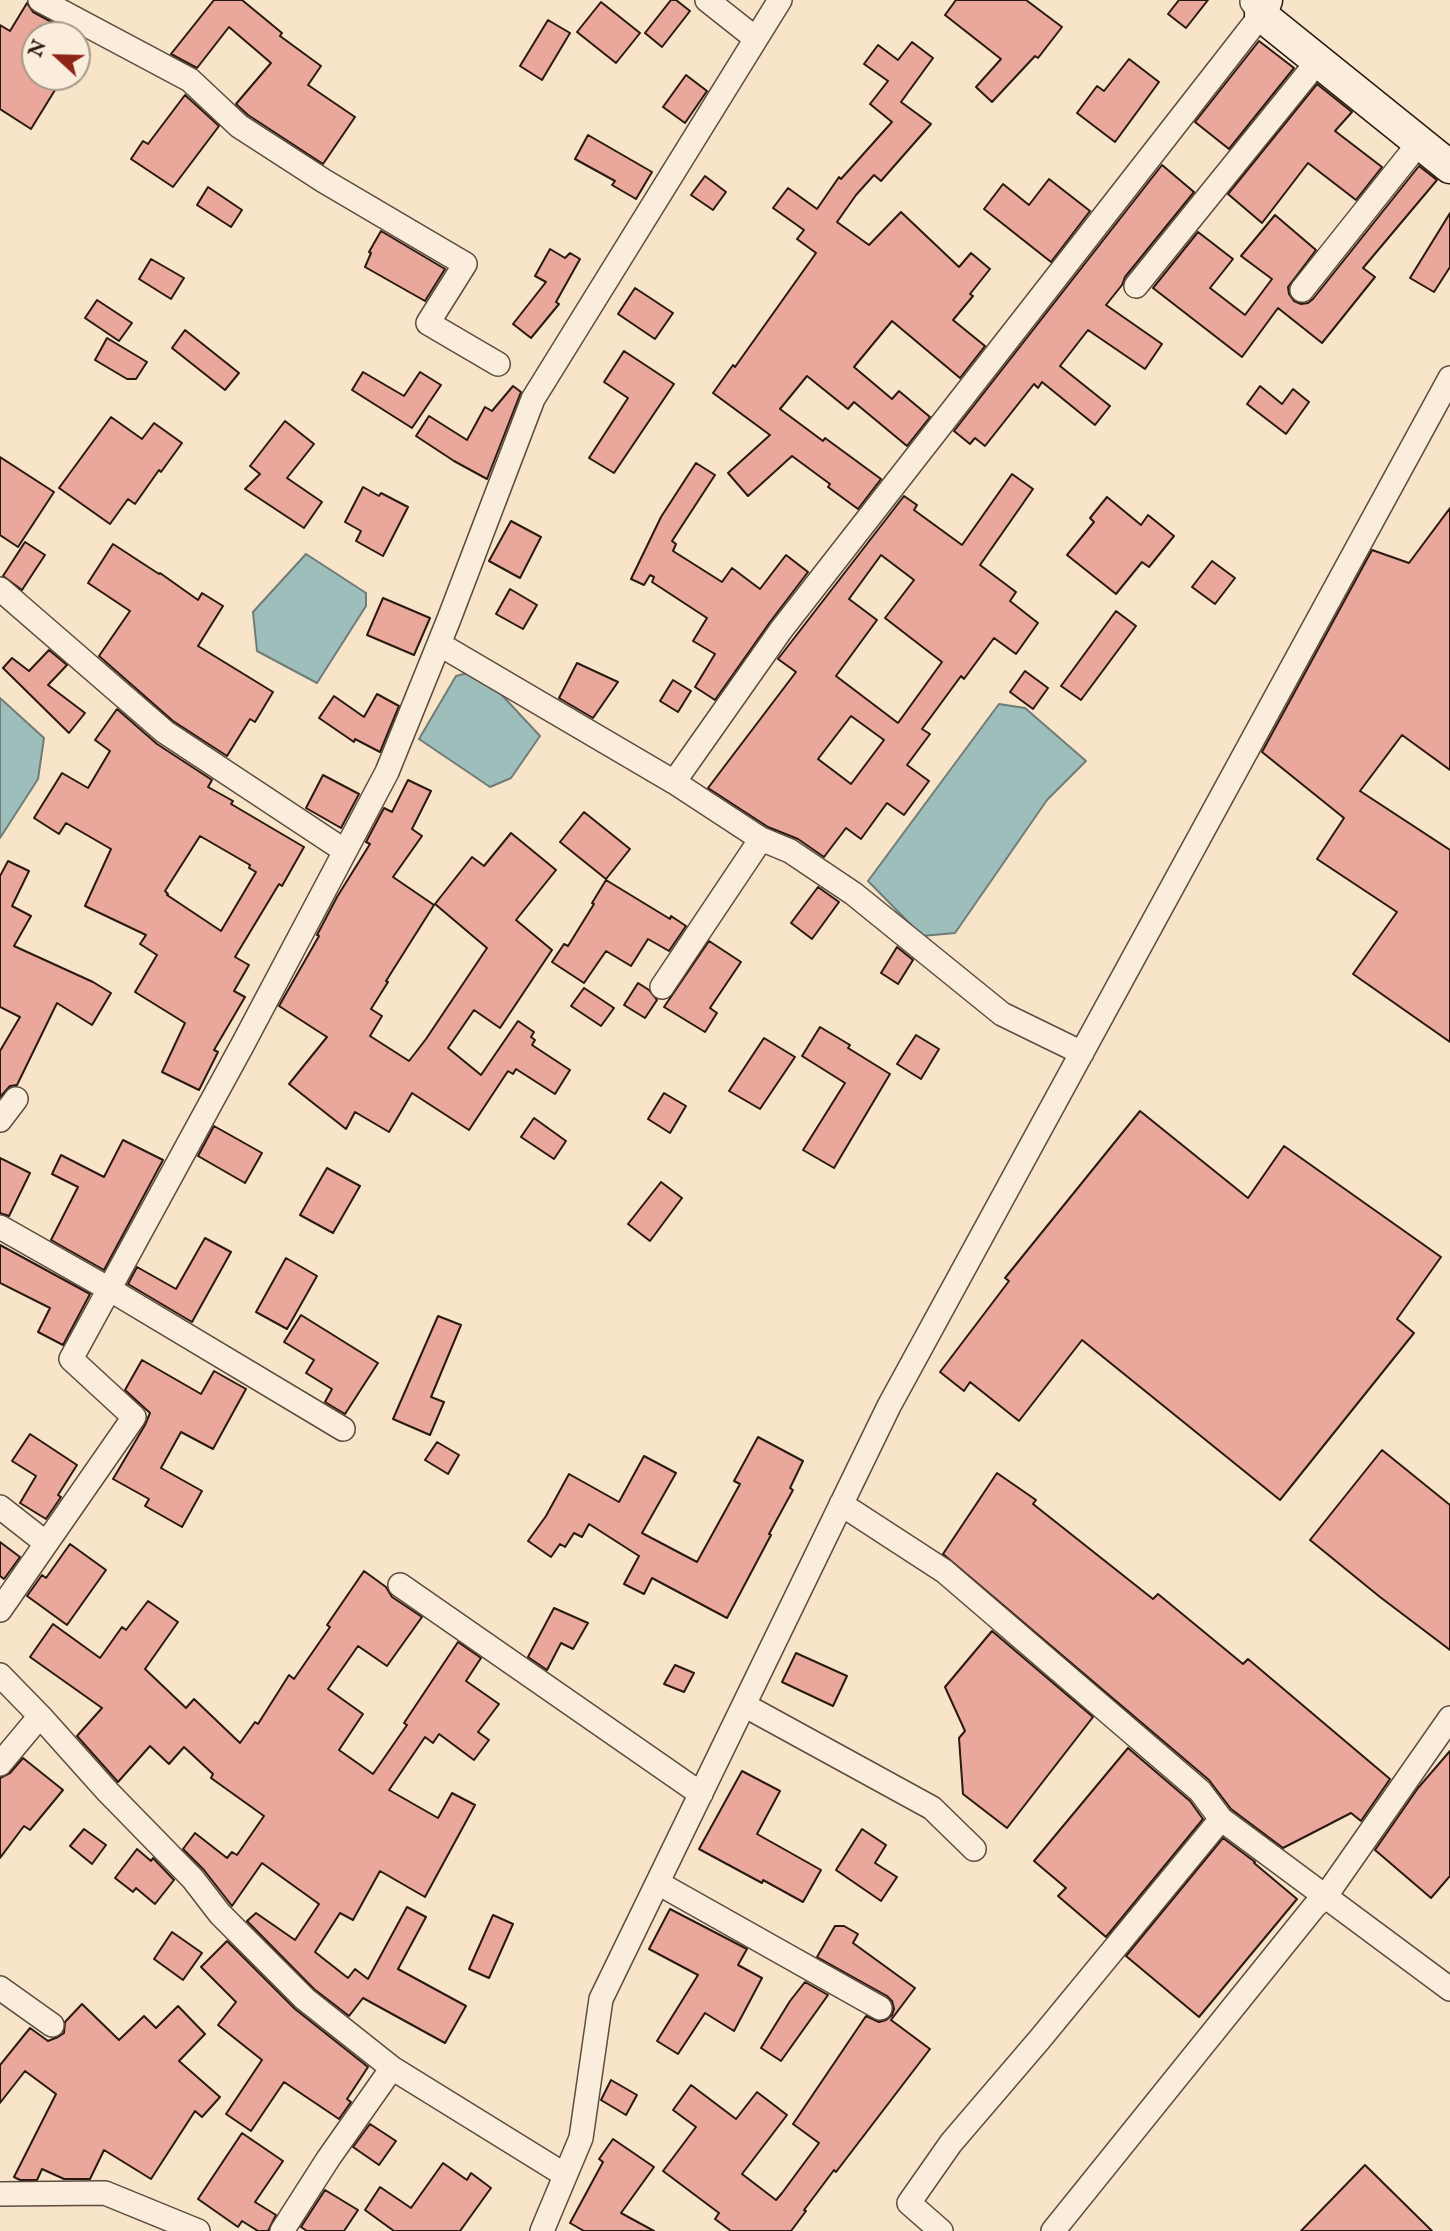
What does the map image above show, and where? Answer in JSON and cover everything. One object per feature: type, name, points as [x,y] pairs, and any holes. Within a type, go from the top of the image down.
[{"type":"street","points":[[40,0],[190,80],[239,126],[324,181],[465,264],[428,323],[498,364]]},
{"type":"street","points":[[707,0],[755,38]]},
{"type":"street","points":[[0,1610],[134,1417],[71,1359],[387,772],[533,399],[780,0]]},
{"type":"street","points":[[674,782],[781,629],[1259,5],[1318,61],[1450,166]]},
{"type":"street","points":[[1136,286],[1318,61]]},
{"type":"street","points":[[1302,290],[1419,143]]},
{"type":"street","points":[[542,2231],[581,2138],[601,1999],[888,1406],[1450,377]]},
{"type":"street","points":[[0,589],[165,732],[345,851]]},
{"type":"street","points":[[439,644],[674,782],[761,839],[790,851],[854,894],[1002,1014],[1082,1053]]},
{"type":"street","points":[[662,987],[761,839]]},
{"type":"street","points":[[0,1120],[16,1099]]},
{"type":"street","points":[[0,1227],[343,1429]]},
{"type":"street","points":[[841,1504],[944,1571],[1200,1791],[1221,1819],[1450,1989]]},
{"type":"street","points":[[0,1507],[47,1543]]},
{"type":"street","points":[[400,1585],[701,1794]]},
{"type":"street","points":[[0,1675],[193,1879],[220,1914],[305,1999],[392,2068],[565,2175]]},
{"type":"street","points":[[744,1705],[933,1808],[974,1849]]},
{"type":"street","points":[[0,1764],[40,1716]]},
{"type":"street","points":[[1053,2231],[1314,1907],[1325,1897],[1450,1718]]},
{"type":"street","points":[[941,2231],[909,2203],[951,2143],[1221,1819]]},
{"type":"street","points":[[658,1883],[880,2008]]},
{"type":"street","points":[[0,1988],[52,2025]]},
{"type":"street","points":[[282,2231],[328,2159],[392,2068]]},
{"type":"street","points":[[0,2194],[105,2193],[198,2231]]},
{"type":"water","points":[[306,554],[366,593],[366,606],[317,683],[257,651],[253,612]]},
{"type":"water","points":[[468,673],[499,692],[540,736],[511,778],[490,787],[419,739],[456,676]]},
{"type":"water","points":[[0,698],[44,738],[38,779],[0,838]]},
{"type":"water","points":[[999,704],[1025,708],[1086,761],[1047,800],[955,933],[922,936],[868,881]]},
{"type":"building","points":[[214,0],[242,0],[282,33],[280,36],[321,66],[308,85],[355,117],[323,164],[248,115],[236,104],[271,63],[229,27],[197,68],[171,54]]},
{"type":"building","points":[[671,0],[676,0],[690,11],[662,47],[645,33]]},
{"type":"building","points":[[956,0],[1026,0],[1062,27],[1038,58],[1035,56],[992,102],[976,87],[1001,59],[945,15]]},
{"type":"building","points":[[1179,0],[1208,0],[1186,28],[1168,14]]},
{"type":"building","points":[[601,2],[640,33],[616,63],[577,32]]},
{"type":"building","points":[[27,3],[33,12],[50,21],[21,21],[21,91],[54,91],[31,129],[0,109],[0,25],[10,31]]},
{"type":"building","points":[[548,20],[570,33],[542,80],[520,66]]},
{"type":"building","points":[[1259,41],[1294,68],[1229,149],[1195,122]]},
{"type":"building","points":[[912,42],[933,58],[901,102],[931,124],[881,181],[874,175],[837,222],[869,245],[901,212],[959,267],[971,253],[990,269],[953,320],[985,346],[960,378],[892,321],[854,367],[892,399],[899,391],[930,417],[907,446],[854,402],[848,409],[807,376],[780,409],[881,479],[858,509],[792,456],[748,496],[728,473],[770,435],[713,393],[733,365],[735,367],[816,253],[797,239],[804,230],[773,208],[788,188],[817,209],[839,177],[841,179],[892,122],[870,104],[888,81],[864,64],[878,45],[898,60]]},
{"type":"building","points":[[1129,59],[1159,82],[1115,142],[1077,113],[1097,86],[1104,91]]},
{"type":"building","points":[[686,75],[707,91],[685,123],[663,107]]},
{"type":"building","points":[[1317,84],[1352,112],[1335,131],[1382,167],[1356,200],[1308,163],[1262,223],[1228,194]]},
{"type":"building","points":[[185,95],[219,126],[173,187],[131,159],[143,141],[148,144]]},
{"type":"building","points":[[588,135],[652,172],[636,199],[612,185],[615,181],[575,159]]},
{"type":"building","points":[[1162,165],[1194,192],[1125,277],[1106,305],[1162,344],[1145,369],[1088,330],[1060,366],[1110,406],[1095,425],[1042,382],[1038,388],[1034,384],[985,446],[975,438],[970,444],[954,431]]},
{"type":"building","points":[[1419,166],[1437,180],[1363,268],[1375,277],[1322,343],[1278,308],[1242,357],[1153,288],[1198,232],[1233,259],[1210,288],[1245,315],[1272,279],[1241,256],[1275,215],[1316,250],[1288,287],[1294,301],[1308,303]]},
{"type":"building","points":[[705,176],[726,192],[713,210],[691,195]]},
{"type":"building","points":[[1049,179],[1090,211],[1051,262],[984,209],[1003,184],[1029,205]]},
{"type":"building","points":[[208,187],[242,210],[231,227],[197,205]]},
{"type":"building","points":[[1450,213],[1450,267],[1434,292],[1410,278]]},
{"type":"building","points":[[381,231],[445,269],[425,301],[365,267],[371,253],[369,252]]},
{"type":"building","points":[[550,249],[565,258],[570,253],[580,259],[556,302],[559,304],[531,338],[513,324],[546,282],[535,276]]},
{"type":"building","points":[[151,259],[184,278],[171,299],[139,279]]},
{"type":"building","points":[[635,288],[673,313],[655,339],[618,314]]},
{"type":"building","points":[[97,300],[132,323],[119,341],[85,318]]},
{"type":"building","points":[[185,330],[239,373],[225,390],[172,348]]},
{"type":"building","points":[[107,338],[147,362],[136,379],[127,379],[95,360]]},
{"type":"building","points":[[624,351],[674,384],[614,473],[589,458],[628,398],[604,382]]},
{"type":"building","points":[[363,372],[404,396],[420,372],[441,385],[412,428],[352,390]]},
{"type":"building","points":[[513,386],[521,392],[487,479],[416,436],[429,416],[467,440],[485,407],[492,411]]},
{"type":"building","points":[[1260,386],[1282,404],[1293,389],[1309,402],[1286,434],[1247,404]]},
{"type":"building","points":[[111,417],[142,439],[154,423],[182,443],[135,504],[128,499],[110,524],[59,488]]},
{"type":"building","points":[[285,421],[314,444],[287,478],[322,502],[304,528],[245,489],[260,474],[250,466]]},
{"type":"building","points":[[0,457],[54,492],[18,547],[0,535]]},
{"type":"building","points":[[696,463],[715,475],[672,541],[676,544],[673,551],[722,582],[732,568],[760,589],[786,555],[808,572],[715,700],[695,687],[715,654],[693,641],[707,618],[652,582],[654,577],[650,575],[644,585],[631,579],[661,517]]},
{"type":"building","points":[[1012,474],[1033,489],[980,565],[1016,592],[1010,601],[1038,623],[1016,654],[994,638],[964,679],[961,676],[922,729],[930,734],[907,765],[929,781],[904,815],[887,803],[861,839],[846,828],[824,857],[798,839],[768,827],[708,788],[796,672],[778,659],[904,496],[917,505],[914,510],[962,545]],"holes":[[[881,555],[914,580],[885,618],[942,662],[898,723],[836,676],[877,620],[849,599]],[[851,716],[884,740],[851,784],[818,759]]]},
{"type":"building","points":[[363,487],[408,507],[383,556],[356,541],[361,531],[345,522]]},
{"type":"building","points":[[1107,497],[1141,525],[1148,515],[1174,536],[1149,567],[1142,562],[1116,594],[1067,555],[1094,522],[1090,518]]},
{"type":"building","points":[[1450,508],[1450,770],[1402,735],[1360,791],[1450,850],[1450,1042],[1353,974],[1397,912],[1317,859],[1344,818],[1262,752],[1372,550],[1409,563]]},
{"type":"building","points":[[511,521],[541,537],[520,578],[489,561]]},
{"type":"building","points":[[25,542],[45,555],[22,590],[3,576]]},
{"type":"building","points":[[113,544],[198,600],[202,593],[223,606],[198,646],[273,692],[255,722],[250,719],[227,756],[173,721],[99,656],[130,611],[88,583]]},
{"type":"building","points":[[1212,561],[1235,578],[1215,604],[1192,587]]},
{"type":"building","points":[[510,589],[537,605],[523,629],[496,614]]},
{"type":"building","points":[[383,598],[430,618],[414,655],[367,635]]},
{"type":"building","points":[[1116,611],[1136,626],[1081,700],[1061,686]]},
{"type":"building","points":[[49,650],[67,665],[48,685],[85,713],[69,733],[3,668],[12,658],[29,671]]},
{"type":"building","points":[[577,663],[618,682],[593,718],[559,698]]},
{"type":"building","points":[[1025,671],[1048,688],[1033,709],[1010,692]]},
{"type":"building","points":[[673,680],[691,691],[678,712],[660,701]]},
{"type":"building","points":[[377,694],[399,706],[380,752],[355,739],[354,742],[319,718],[334,696],[364,717]]},
{"type":"building","points":[[117,709],[157,744],[212,780],[208,787],[233,801],[231,804],[304,847],[235,957],[249,965],[234,991],[245,997],[214,1050],[218,1052],[199,1090],[162,1072],[185,1023],[135,992],[157,955],[140,944],[146,935],[85,906],[111,849],[66,823],[59,834],[34,818],[62,773],[88,788],[110,751],[95,740]],"holes":[[[200,836],[250,865],[249,868],[256,872],[221,931],[165,891]]]},
{"type":"building","points":[[323,775],[359,794],[341,828],[306,808]]},
{"type":"building","points":[[408,780],[431,791],[412,829],[422,836],[393,877],[434,905],[371,1009],[382,1016],[370,1036],[409,1061],[487,948],[435,904],[472,857],[484,866],[511,833],[556,870],[516,920],[552,950],[500,1028],[474,1010],[448,1048],[481,1075],[518,1021],[534,1032],[531,1037],[535,1040],[532,1045],[570,1070],[555,1094],[516,1069],[513,1074],[508,1071],[469,1130],[412,1093],[389,1132],[355,1112],[346,1129],[289,1084],[327,1037],[279,1006],[319,936],[317,935],[337,897],[370,844],[366,842],[384,808],[392,812]]},
{"type":"building","points":[[584,812],[630,849],[606,879],[560,842]]},
{"type":"building","points":[[8,861],[29,871],[12,906],[31,916],[14,946],[111,993],[92,1025],[57,1003],[17,1085],[10,1086],[0,1097],[0,1051],[20,1017],[0,1007],[0,876]]},
{"type":"building","points":[[606,880],[686,926],[669,951],[648,939],[631,966],[606,951],[584,983],[552,962],[564,944],[568,946]]},
{"type":"building","points":[[818,887],[839,902],[812,939],[791,923]]},
{"type":"building","points":[[709,941],[741,962],[710,1008],[717,1013],[705,1032],[664,1007]]},
{"type":"building","points":[[897,947],[913,960],[898,984],[881,973]]},
{"type":"building","points":[[638,983],[649,990],[657,1000],[645,1018],[624,1005]]},
{"type":"building","points":[[584,988],[614,1008],[601,1026],[571,1006]]},
{"type":"building","points":[[820,1027],[890,1074],[834,1168],[803,1150],[845,1083],[802,1056]]},
{"type":"building","points":[[916,1035],[939,1049],[921,1079],[897,1064]]},
{"type":"building","points":[[764,1038],[795,1057],[760,1109],[729,1091]]},
{"type":"building","points":[[664,1093],[686,1106],[670,1133],[648,1119]]},
{"type":"building","points":[[1140,1111],[1248,1198],[1284,1146],[1441,1257],[1397,1319],[1414,1333],[1280,1500],[1082,1340],[1019,1421],[970,1382],[964,1391],[940,1372],[1009,1281],[1005,1278]]},
{"type":"building","points":[[534,1118],[566,1141],[554,1159],[521,1137]]},
{"type":"building","points":[[214,1126],[262,1153],[245,1183],[198,1156]]},
{"type":"building","points":[[123,1140],[163,1160],[104,1270],[51,1240],[78,1187],[52,1174],[61,1155],[104,1177]]},
{"type":"building","points":[[0,1158],[30,1173],[9,1216],[0,1213]]},
{"type":"building","points":[[327,1168],[360,1186],[333,1233],[300,1215]]},
{"type":"building","points":[[661,1182],[682,1198],[650,1241],[628,1224]]},
{"type":"building","points":[[205,1238],[231,1252],[192,1322],[128,1284],[137,1267],[176,1289]]},
{"type":"building","points":[[0,1245],[90,1294],[63,1345],[38,1332],[50,1308],[0,1283]]},
{"type":"building","points":[[286,1258],[317,1276],[287,1329],[256,1312]]},
{"type":"building","points":[[301,1315],[378,1363],[345,1414],[325,1402],[332,1389],[306,1373],[314,1360],[284,1342]]},
{"type":"building","points":[[438,1316],[461,1325],[431,1397],[444,1402],[430,1435],[393,1419]]},
{"type":"building","points":[[142,1360],[201,1394],[214,1371],[246,1389],[213,1449],[181,1432],[161,1468],[202,1491],[182,1527],[145,1506],[149,1499],[113,1479],[150,1413],[125,1390]]},
{"type":"building","points":[[30,1434],[77,1465],[46,1519],[20,1503],[36,1476],[12,1461]]},
{"type":"building","points":[[758,1437],[803,1461],[790,1488],[793,1490],[727,1618],[652,1578],[644,1594],[624,1584],[639,1556],[589,1524],[582,1537],[574,1533],[565,1547],[560,1544],[551,1557],[528,1541],[546,1516],[569,1474],[619,1502],[644,1456],[676,1473],[642,1533],[697,1562],[740,1484],[734,1481]]},
{"type":"building","points":[[437,1442],[459,1455],[448,1474],[425,1460]]},
{"type":"building","points":[[1382,1450],[1450,1505],[1450,1650],[1310,1540]]},
{"type":"building","points":[[997,1473],[1036,1500],[1033,1504],[1153,1599],[1158,1594],[1243,1664],[1248,1659],[1390,1779],[1361,1821],[1351,1813],[1283,1848],[1231,1809],[1209,1780],[943,1554]]},
{"type":"building","points":[[0,1542],[20,1557],[4,1579],[0,1576]]},
{"type":"building","points":[[70,1544],[106,1570],[67,1625],[27,1596],[42,1575],[46,1578]]},
{"type":"building","points":[[364,1571],[386,1587],[392,1597],[422,1617],[387,1666],[358,1646],[328,1689],[363,1714],[339,1750],[373,1774],[458,1642],[481,1658],[466,1681],[499,1704],[478,1732],[489,1740],[474,1760],[439,1734],[433,1743],[425,1737],[389,1790],[438,1818],[452,1793],[475,1805],[425,1897],[380,1871],[353,1920],[340,1913],[315,1952],[348,1978],[355,1969],[368,1979],[407,1907],[426,1917],[398,1969],[466,2006],[445,2043],[363,1998],[349,2016],[314,1989],[247,1921],[256,1913],[295,1940],[319,1904],[262,1863],[232,1906],[204,1870],[183,1849],[195,1833],[227,1858],[232,1852],[237,1855],[264,1816],[211,1778],[213,1774],[184,1747],[169,1764],[150,1746],[118,1782],[77,1736],[102,1708],[30,1657],[53,1624],[100,1658],[122,1627],[126,1630],[148,1601],[178,1622],[145,1669],[186,1708],[194,1699],[240,1743],[255,1722],[258,1724],[289,1675],[294,1679]]},
{"type":"building","points":[[554,1608],[588,1623],[573,1649],[561,1643],[547,1670],[528,1657]]},
{"type":"building","points":[[992,1631],[1093,1717],[1007,1828],[963,1794],[959,1738],[965,1731],[945,1687]]},
{"type":"building","points":[[796,1653],[847,1676],[833,1706],[782,1682]]},
{"type":"building","points":[[675,1665],[694,1673],[684,1692],[664,1684]]},
{"type":"building","points":[[1128,1748],[1190,1801],[1203,1819],[1106,1937],[1058,1896],[1066,1888],[1034,1861]]},
{"type":"building","points":[[1450,1751],[1450,1876],[1431,1898],[1375,1850],[1418,1788]]},
{"type":"building","points":[[23,1758],[63,1790],[30,1830],[24,1826],[0,1858],[0,1778],[10,1773]]},
{"type":"building","points":[[742,1771],[780,1791],[757,1834],[821,1870],[803,1902],[699,1849]]},
{"type":"building","points":[[84,1829],[106,1845],[92,1864],[70,1846]]},
{"type":"building","points":[[862,1829],[886,1845],[875,1863],[897,1877],[881,1901],[836,1870]]},
{"type":"building","points":[[1223,1838],[1297,1899],[1199,2017],[1126,1956]]},
{"type":"building","points":[[137,1849],[151,1861],[153,1858],[174,1880],[155,1904],[136,1888],[133,1892],[115,1878]]},
{"type":"building","points":[[670,1909],[747,1949],[738,1965],[762,1978],[734,2031],[705,2013],[678,2054],[657,2041],[698,1975],[649,1949]]},
{"type":"building","points":[[493,1915],[513,1924],[489,1978],[469,1969]]},
{"type":"building","points":[[835,1926],[844,1926],[858,1934],[853,1943],[915,1988],[891,2020],[930,2049],[836,2172],[834,2170],[791,2231],[731,2231],[715,2219],[719,2213],[663,2171],[696,2127],[673,2110],[691,2085],[736,2119],[757,2092],[787,2115],[742,2174],[776,2200],[819,2143],[793,2124],[866,2016],[879,2022],[892,2015],[894,2009],[887,1996],[817,1957]]},
{"type":"building","points":[[172,1932],[202,1953],[183,1980],[154,1959]]},
{"type":"building","points":[[227,1941],[295,2009],[368,2067],[347,2099],[351,2102],[339,2119],[284,2082],[251,2131],[226,2114],[262,2060],[218,2025],[236,2002],[201,1967]]},
{"type":"building","points":[[805,1982],[828,1995],[781,2061],[761,2048]]},
{"type":"building","points":[[82,2004],[119,2040],[144,2016],[156,2028],[178,2006],[205,2034],[179,2061],[220,2097],[202,2117],[195,2111],[151,2179],[104,2150],[90,2179],[64,2179],[42,2169],[37,2180],[20,2180],[14,2177],[56,2094],[25,2071],[0,2103],[0,2065],[30,2028],[48,2041],[64,2033],[65,2022]]},
{"type":"building","points":[[611,2080],[637,2095],[626,2115],[601,2100]]},
{"type":"building","points":[[370,2124],[396,2141],[379,2165],[353,2147]]},
{"type":"building","points":[[242,2133],[283,2161],[255,2202],[276,2215],[268,2231],[258,2231],[242,2221],[238,2227],[198,2199]]},
{"type":"building","points":[[613,2139],[654,2167],[621,2213],[654,2231],[584,2231],[570,2223],[603,2162],[599,2159]]},
{"type":"building","points":[[443,2163],[467,2180],[471,2173],[491,2188],[460,2231],[394,2231],[365,2210],[380,2187],[411,2208]]},
{"type":"building","points":[[1365,2165],[1432,2231],[1301,2231]]},
{"type":"building","points":[[325,2190],[358,2210],[344,2231],[307,2231],[301,2227]]}]
